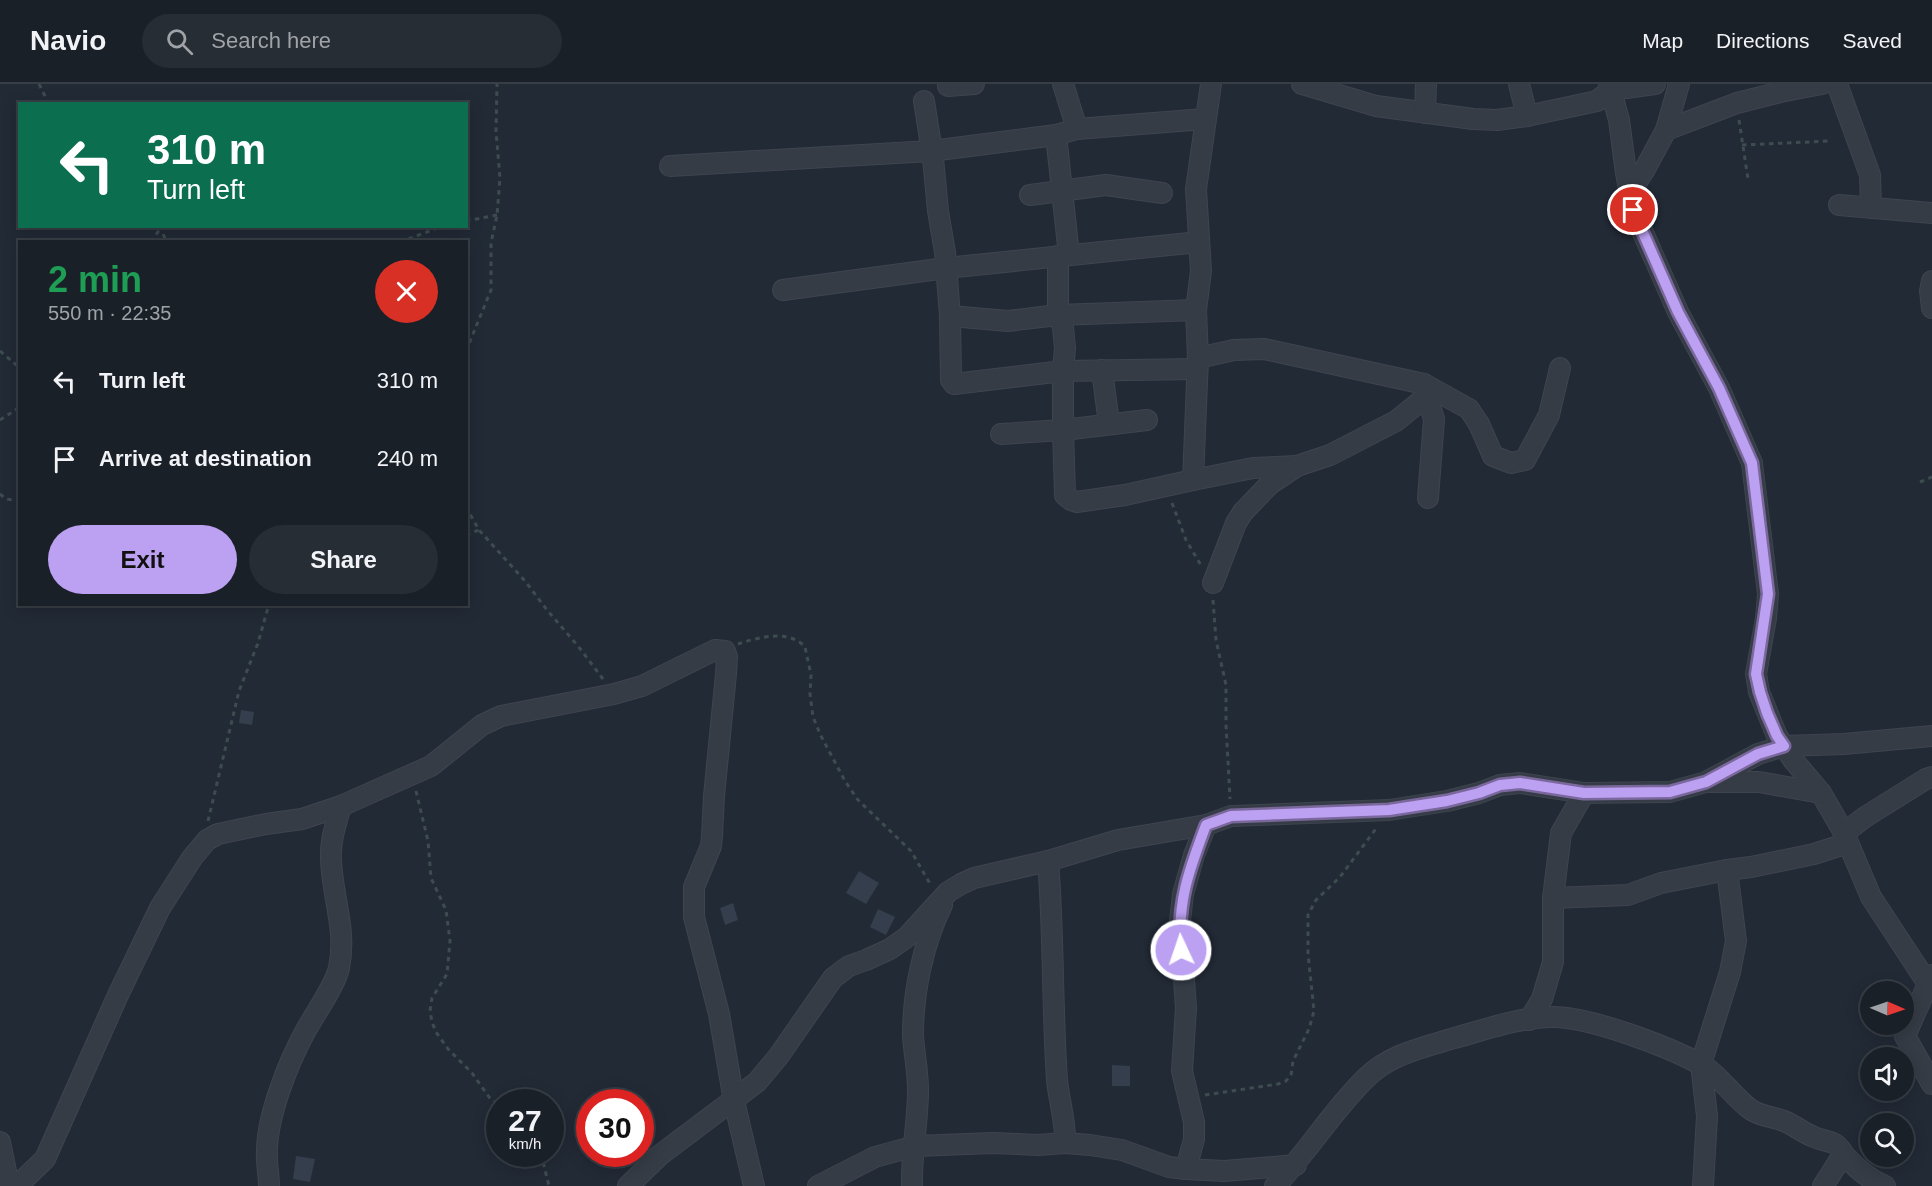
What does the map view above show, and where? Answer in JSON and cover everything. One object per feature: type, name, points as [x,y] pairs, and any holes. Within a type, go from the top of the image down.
[{"type":"street","points":[[948,86],[974,84]]},
{"type":"street","points":[[1063,84],[1077,129]]},
{"type":"street","points":[[1193,480],[1197,363],[1196,310],[1201,271],[1196,189],[1211,84]]},
{"type":"street","points":[[1302,84],[1376,106],[1497,120],[1597,101],[1610,87],[1655,84]]},
{"type":"street","points":[[1425,113],[1426,84]]},
{"type":"street","points":[[1519,84],[1527,116]]},
{"type":"street","points":[[1629,194],[1666,130],[1679,84]]},
{"type":"street","points":[[1666,130],[1737,103],[1822,84]]},
{"type":"street","points":[[1837,84],[1870,175],[1871,208]]},
{"type":"street","points":[[1610,87],[1619,120],[1633,210],[1678,312],[1719,388],[1752,463],[1768,594],[1756,674],[1760,692],[1777,736],[1821,793],[1846,838],[1871,897],[1930,979],[1905,1036],[1932,1084]]},
{"type":"street","points":[[924,101],[946,268],[950,316],[951,380],[954,384],[1063,370],[1102,370],[1197,363],[1234,350],[1264,349],[1426,390],[1469,409],[1479,424],[1493,456],[1511,463],[1525,460],[1549,414],[1560,368]]},
{"type":"street","points":[[670,166],[931,151],[1056,135],[1077,129],[1205,119]]},
{"type":"street","points":[[1056,135],[1062,191],[1064,255],[1058,315],[1063,327],[1065,348],[1063,370],[1065,495],[1077,502],[1166,487],[1253,468],[1297,466]]},
{"type":"street","points":[[1030,195],[1106,185],[1162,193]]},
{"type":"street","points":[[1839,205],[1932,213]]},
{"type":"street","points":[[783,290],[946,268],[1199,242]]},
{"type":"street","points":[[1932,281],[1930,291],[1932,308]]},
{"type":"street","points":[[950,316],[1008,321],[1058,315],[1196,310]]},
{"type":"street","points":[[1102,370],[1109,424]]},
{"type":"street","points":[[1213,583],[1236,524],[1243,512],[1270,484],[1297,466],[1330,455],[1396,421],[1426,390]]},
{"type":"street","points":[[1426,390],[1434,419],[1428,498]]},
{"type":"street","points":[[1001,434],[1063,430],[1148,420]]},
{"type":"street","points":[[17,1186],[45,1159],[160,908],[199,848],[207,840],[218,834],[302,819],[341,806],[430,766],[482,725],[501,716],[614,694],[642,686],[715,650],[725,651],[726,674],[712,836],[694,887],[694,917],[719,1014],[734,1101],[754,1186]]},
{"type":"street","points":[[628,1186],[660,1155],[757,1082],[778,1057],[833,978],[849,966],[890,949],[907,937],[939,891],[974,878],[1048,861],[1118,840],[1206,825],[1231,816],[1389,810],[1447,801],[1500,785],[1520,783],[1584,793],[1670,792],[1706,782],[1758,754],[1784,746],[1844,744],[1932,736]]},
{"type":"street","points":[[1553,898],[1628,896],[1661,883],[1804,856],[1846,838],[1865,817],[1932,777]]},
{"type":"street","points":[[1706,782],[1760,782],[1821,793]]},
{"type":"street","points":[[1529,1020],[1542,999],[1553,962],[1553,898],[1562,833],[1584,793]]},
{"type":"street","points":[[269,1186],[268,1135],[292,1055],[339,970],[342,947],[341,920],[332,877],[331,858],[332,833],[341,806]]},
{"type":"street","points":[[1186,1169],[1194,1139],[1194,1122],[1182,1071],[1186,1008],[1180,910],[1190,871],[1206,825]]},
{"type":"street","points":[[1048,861],[1057,1080],[1065,1143]]},
{"type":"street","points":[[1703,1186],[1707,1116],[1701,1064],[1730,972],[1736,941],[1727,870]]},
{"type":"street","points":[[912,1186],[918,1088],[913,1037],[914,1006],[939,891]]},
{"type":"street","points":[[1275,1186],[1296,1165],[1366,1077],[1386,1062],[1416,1049],[1529,1020],[1552,1017],[1570,1018],[1654,1044],[1701,1064],[1753,1111],[1766,1117],[1786,1121],[1810,1136],[1835,1143],[1863,1173],[1885,1186]]},
{"type":"street","points":[[0,1142],[9,1186]]},
{"type":"street","points":[[818,1186],[875,1157],[915,1146],[1065,1143],[1122,1150],[1169,1167],[1186,1169],[1224,1171],[1296,1165]]},
{"type":"street","points":[[1823,1186],[1845,1155]]},
{"type":"path","points":[[39,84],[48,102]]},
{"type":"path","points":[[468,346],[491,290],[491,243],[497,214],[500,178],[496,131],[497,84]]},
{"type":"path","points":[[1737,103],[1748,179]]},
{"type":"path","points":[[1742,145],[1830,141]]},
{"type":"path","points":[[468,220],[497,214]]},
{"type":"path","points":[[405,240],[437,228]]},
{"type":"path","points":[[0,351],[18,366]]},
{"type":"path","points":[[0,420],[18,407]]},
{"type":"path","points":[[1920,482],[1932,477]]},
{"type":"path","points":[[1166,487],[1186,540],[1195,558],[1213,583],[1216,640],[1226,685],[1231,816]]},
{"type":"path","points":[[0,494],[6,499],[18,501]]},
{"type":"path","points":[[468,511],[479,530],[525,581],[614,694]]},
{"type":"path","points":[[468,533],[479,530]]},
{"type":"path","points":[[207,840],[207,823],[239,691],[258,643],[268,606]]},
{"type":"path","points":[[720,650],[756,638],[780,636],[793,637],[805,647],[811,675],[810,694],[813,717],[845,781],[858,800],[911,851],[929,882],[939,891]]},
{"type":"path","points":[[411,775],[428,841],[431,878],[446,910],[450,941],[447,974],[432,998],[430,1011],[432,1022],[448,1049],[472,1073],[486,1093]]},
{"type":"path","points":[[1188,1099],[1233,1089],[1278,1084],[1286,1081],[1291,1075],[1293,1061],[1309,1029],[1314,1011],[1308,954],[1308,915],[1316,900],[1340,878],[1389,810]]},
{"type":"path","points":[[544,1167],[549,1186]]},
{"type":"building","points":[[241,710],[254,712],[252,725],[239,723]]},
{"type":"building","points":[[859,871],[879,883],[866,904],[846,893]]},
{"type":"building","points":[[733,903],[738,920],[725,925],[720,908]]},
{"type":"building","points":[[878,909],[895,917],[886,935],[870,927]]},
{"type":"building","points":[[1112,1065],[1130,1066],[1130,1086],[1112,1086]]},
{"type":"building","points":[[296,1156],[315,1159],[310,1182],[293,1179]]},
{"type":"route","points":[[1181,950],[1180,910],[1194,855],[1206,825],[1231,816],[1389,810],[1447,801],[1500,785],[1520,783],[1584,793],[1670,792],[1706,782],[1758,754],[1784,746],[1767,713],[1756,674],[1768,594],[1752,463],[1719,388],[1678,312],[1633,210]]}]
